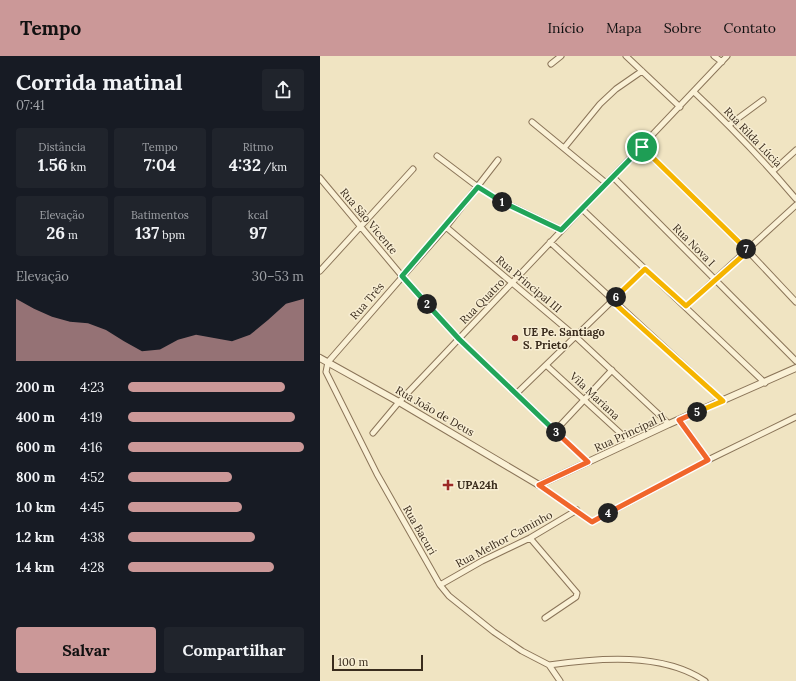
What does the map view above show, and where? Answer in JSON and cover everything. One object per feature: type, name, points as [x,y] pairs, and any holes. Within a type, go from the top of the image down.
[{"type":"street","points":[[551,64],[561,56]]},
{"type":"street","points":[[626,56],[680,107]]},
{"type":"street","points":[[714,56],[722,62]]},
{"type":"street","name":"Rua Quatro","points":[[373,433],[399,402],[727,56]]},
{"type":"street","points":[[564,148],[600,104],[616,89],[642,71]]},
{"type":"street","name":"Rua Rilda Lúcia","points":[[694,92],[729,125],[773,171],[796,199]]},
{"type":"street","points":[[729,125],[763,100]]},
{"type":"street","points":[[532,122],[606,183]]},
{"type":"street","points":[[642,147],[748,251],[796,302]]},
{"type":"street","points":[[773,171],[796,150]]},
{"type":"street","points":[[437,156],[478,187],[501,201],[561,230]]},
{"type":"street","name":"Rua Três","points":[[328,362],[446,227],[498,160]]},
{"type":"street","points":[[320,271],[413,169]]},
{"type":"street","name":"Rua Nova I","points":[[613,177],[796,361]]},
{"type":"street","name":"Rua São Vicente","points":[[320,178],[402,276],[459,339],[588,462]]},
{"type":"street","points":[[686,306],[748,251],[796,205]]},
{"type":"street","points":[[582,210],[686,306],[765,383]]},
{"type":"street","name":"Rua Principal III","points":[[446,227],[575,336],[669,424]]},
{"type":"street","points":[[550,242],[612,301],[723,401]]},
{"type":"street","points":[[516,394],[645,269]]},
{"type":"street","name":"Rua João de Deus","points":[[320,358],[399,402],[539,485]]},
{"type":"street","name":"Rua Bacuri","points":[[328,362],[326,372],[342,405],[377,474],[440,585],[449,596],[494,632],[549,665]]},
{"type":"street","name":"Vila Mariana","points":[[546,365],[630,442]]},
{"type":"street","name":"Rua Principal II","points":[[539,485],[669,424],[765,383],[796,368]]},
{"type":"street","points":[[555,431],[612,370]]},
{"type":"street","points":[[539,485],[577,510],[592,522],[708,460],[796,417]]},
{"type":"street","points":[[679,420],[708,460]]},
{"type":"street","name":"Rua Melhor Caminho","points":[[440,585],[482,561],[530,538],[577,510]]},
{"type":"street","points":[[530,538],[577,593],[576,597],[546,618]]},
{"type":"street","points":[[560,681],[549,665],[581,660],[648,661],[678,667],[705,681]]},
{"type":"place","name":"UE Pe. Santiago S. Prieto","points":[[515,338]]},
{"type":"place","name":"UPA24h","points":[[448,485]]},
{"type":"route","points":[[642,147],[748,251],[686,306],[645,269],[612,301],[723,401],[679,420],[708,460],[592,522],[577,510],[539,485],[588,462],[459,339],[402,276],[446,227],[478,187],[501,201],[561,230],[642,147]]}]
